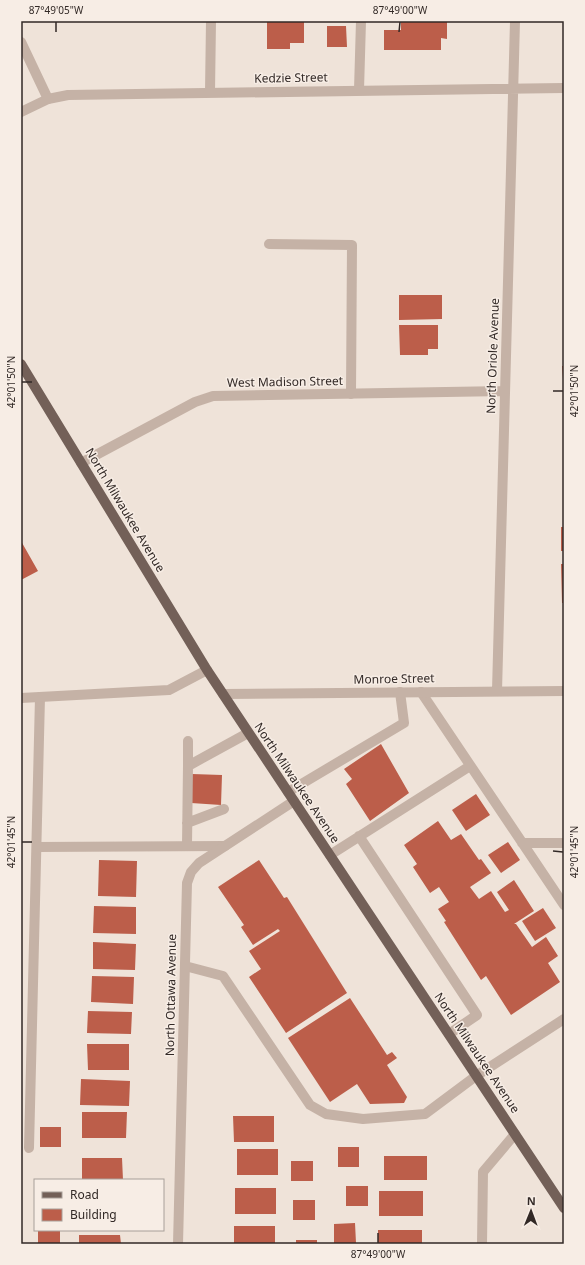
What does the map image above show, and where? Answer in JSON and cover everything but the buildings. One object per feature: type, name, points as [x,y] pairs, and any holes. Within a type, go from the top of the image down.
[{"type":"main road","name":"North Milwaukee Avenue","points":[[21,364],[207,670],[564,1208]]},
{"type":"street","points":[[210,92],[211,21]]},
{"type":"street","points":[[359,90],[361,21]]},
{"type":"street","name":"North Oriole Avenue","points":[[497,691],[515,21]]},
{"type":"street","points":[[21,42],[48,99]]},
{"type":"street","name":"Kedzie Street","points":[[21,112],[48,99],[68,95],[564,88]]},
{"type":"street","points":[[269,244],[352,245],[351,394]]},
{"type":"street","name":"West Madison Street","points":[[81,463],[195,402],[213,396],[505,391]]},
{"type":"street","points":[[21,698],[169,690],[207,670]]},
{"type":"street","name":"Monroe Street","points":[[223,694],[564,691]]},
{"type":"street","points":[[288,792],[404,723],[400,692]]},
{"type":"street","points":[[421,692],[564,905]]},
{"type":"street","points":[[29,1148],[40,697]]},
{"type":"street","points":[[188,766],[248,732]]},
{"type":"street","points":[[187,845],[188,741]]},
{"type":"street","points":[[330,855],[470,766]]},
{"type":"street","name":"North Ottawa Avenue","points":[[178,1244],[187,883],[191,872],[199,863],[294,801]]},
{"type":"street","points":[[187,823],[224,809]]},
{"type":"street","points":[[359,836],[477,1015],[449,1034]]},
{"type":"street","points":[[522,843],[564,843]]},
{"type":"street","points":[[37,847],[187,845],[225,846]]},
{"type":"street","points":[[185,966],[223,976],[310,1105],[326,1114],[363,1119],[425,1114],[476,1076],[564,1019]]},
{"type":"street","points":[[482,1244],[483,1172],[515,1134]]}]
